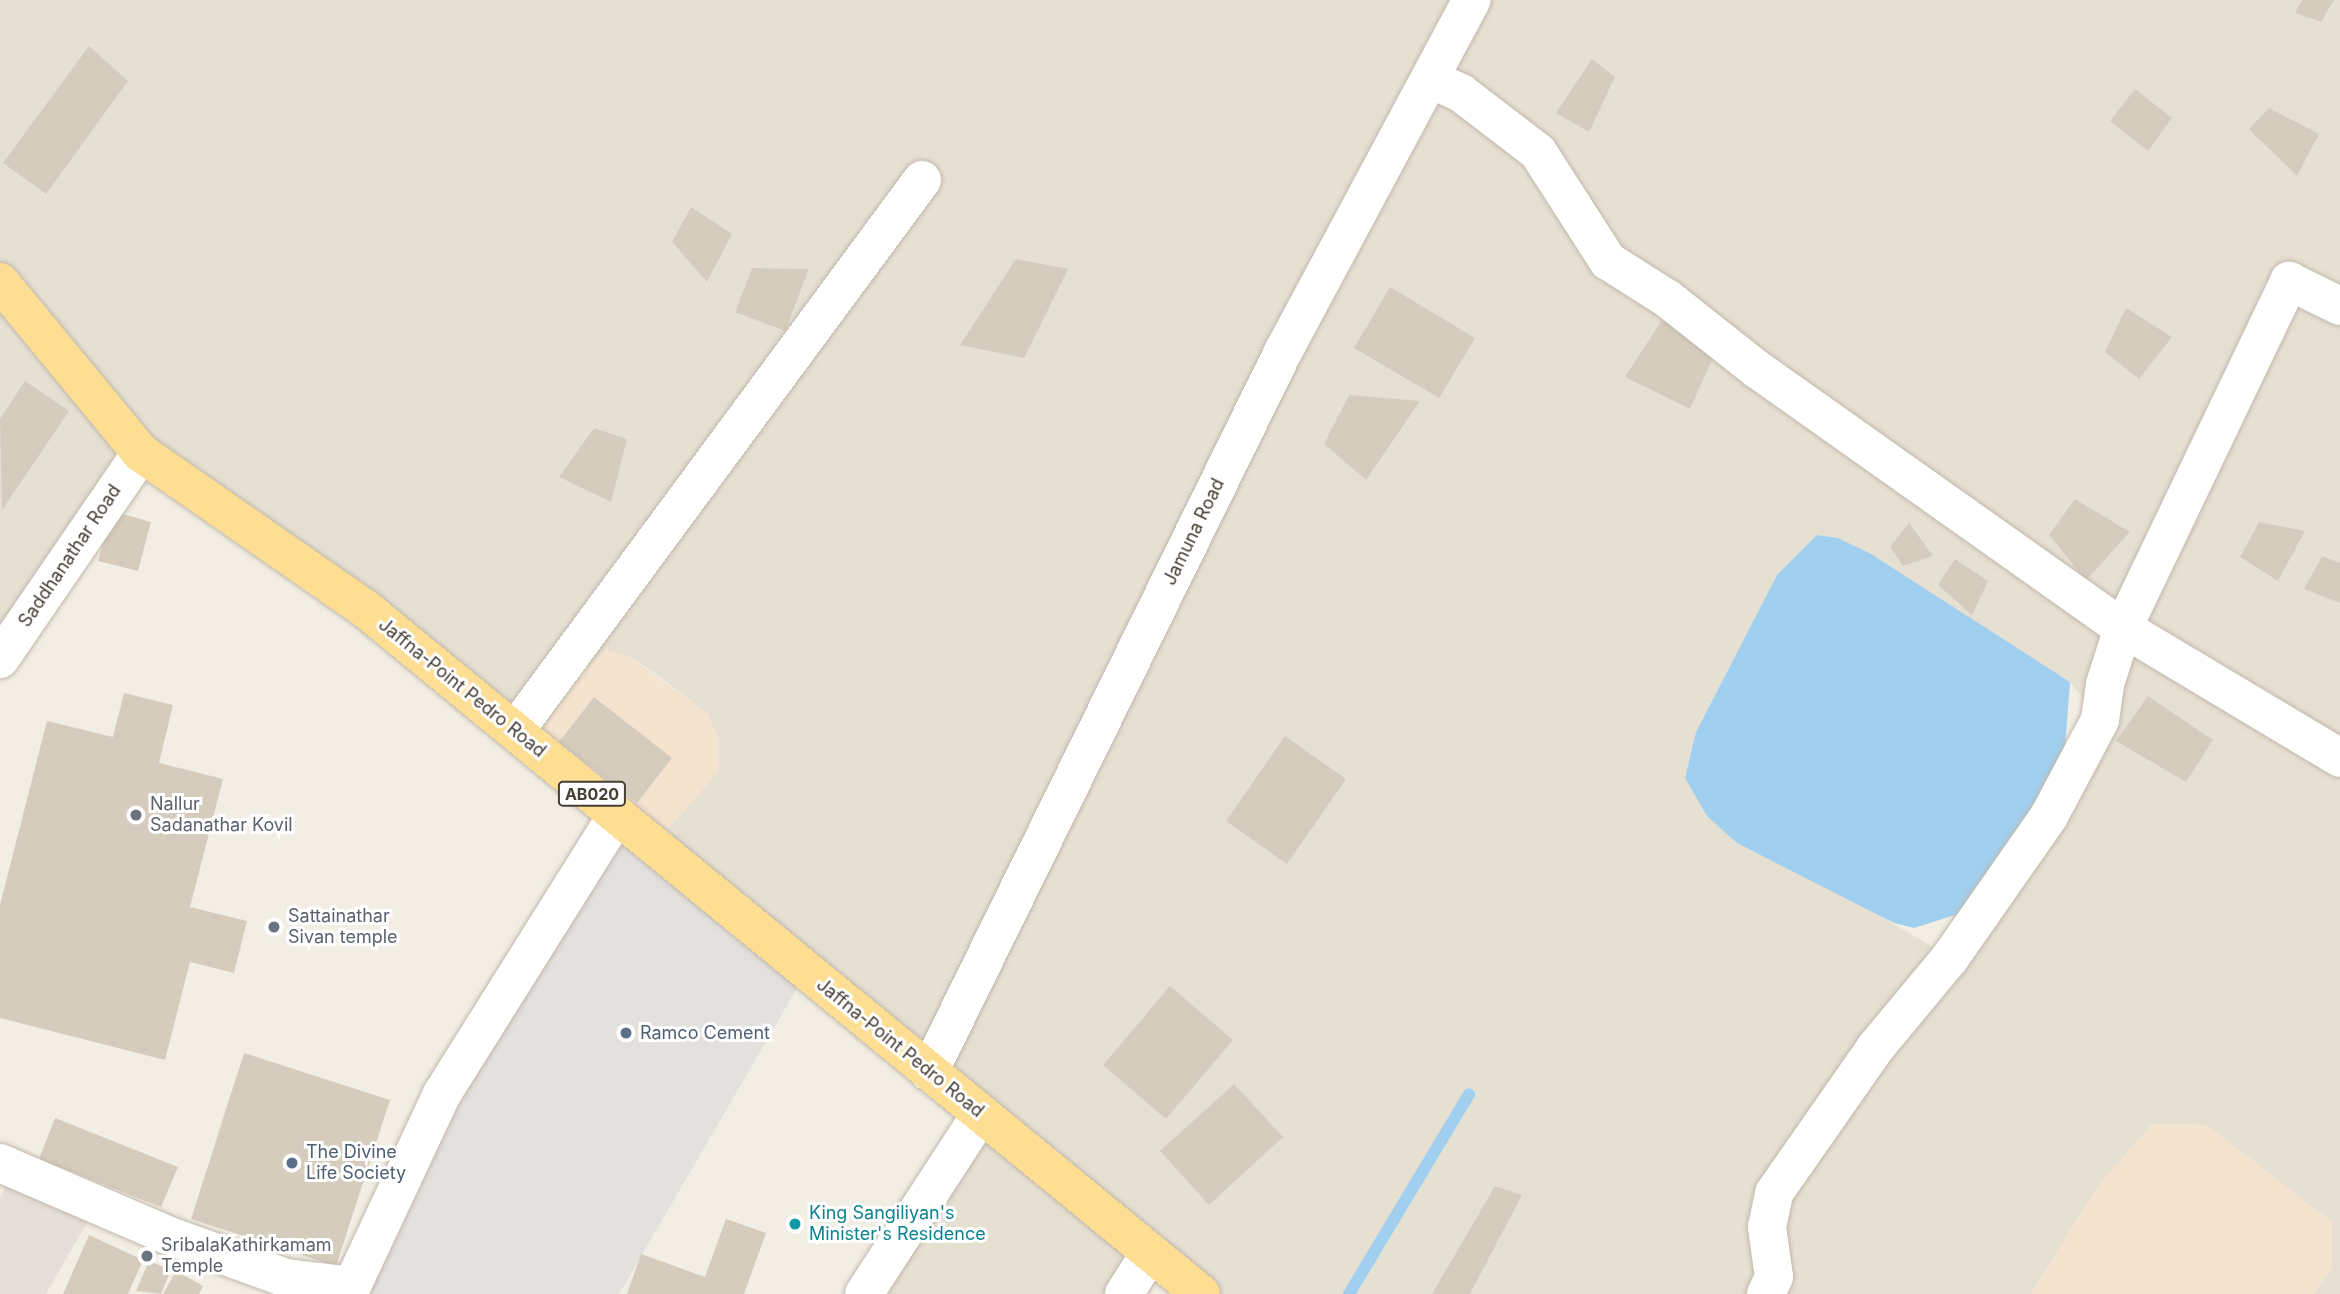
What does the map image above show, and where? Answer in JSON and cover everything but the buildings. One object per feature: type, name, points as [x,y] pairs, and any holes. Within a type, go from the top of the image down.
[{"type":"main road","name":"Jaffna-Point Pedro Road","points":[[0,282],[141,453],[368,611],[1200,1294]]},
{"type":"street","name":"Jamuna Road","points":[[929,1072],[1284,350],[1472,0]]},
{"type":"street","points":[[1430,79],[1461,93],[1538,152],[1608,261],[1668,299],[1758,370],[2123,628],[2340,758]]},
{"type":"street","points":[[515,731],[922,180]]},
{"type":"street","points":[[1766,1294],[1774,1278],[1767,1227],[1774,1193],[1876,1047],[1950,958],[2049,816],[2100,720],[2105,684],[2123,628],[2289,281],[2340,306]]},
{"type":"street","name":"Saddhanathar Road","points":[[0,659],[141,453]]},
{"type":"street","points":[[0,1163],[167,1235],[286,1278],[352,1286],[442,1094],[617,816]]},
{"type":"street","points":[[864,1294],[981,1114]]},
{"type":"street","points":[[1125,1294],[1150,1253]]},
{"type":"shaded area","points":[[0,0],[2340,0],[2340,1294],[2313,1294],[2332,1267],[2207,1125],[2152,1124],[2096,1189],[2031,1294],[1201,1294],[1150,1253],[1124,1294],[864,1294],[981,1114],[654,845],[719,770],[718,739],[708,714],[652,671],[629,656],[515,731],[141,454],[0,659]],"holes":[[[1817,535],[1871,554],[2070,682],[2100,720],[1950,957],[1839,892],[1737,843],[1685,778],[1696,732],[1777,575]]]},
{"type":"shaded area","points":[[606,650],[629,656],[708,714],[718,739],[719,771],[654,845],[515,731]]},
{"type":"shaded area","name":"Ramco Cement","points":[[617,815],[807,971],[619,1294],[363,1294],[442,1094]]},
{"type":"shaded area","points":[[2152,1124],[2207,1125],[2332,1222],[2332,1267],[2313,1294],[2031,1294],[2096,1189]]},
{"type":"shaded area","points":[[14,1169],[97,1205],[46,1294],[0,1294],[0,1198]]},
{"type":"water","points":[[1817,535],[1838,538],[1871,554],[2070,682],[2065,748],[2035,803],[1958,914],[1914,928],[1894,923],[1737,843],[1707,816],[1685,778],[1696,732],[1777,575]]},
{"type":"waterway","points":[[1349,1294],[1469,1094]]},
{"type":"place","name":"Nallur Sadanathar Kovil","points":[[136,815]]},
{"type":"place","name":"Sattainathar Sivan temple","points":[[274,927]]},
{"type":"place","name":"Ramco Cement","points":[[626,1033]]},
{"type":"place","name":"The Divine Life Society","points":[[292,1163]]},
{"type":"place","name":"King Sangiliyan's Minister's Residence","points":[[795,1224]]},
{"type":"place","name":"SribalaKathirkamam Temple","points":[[147,1256]]}]
